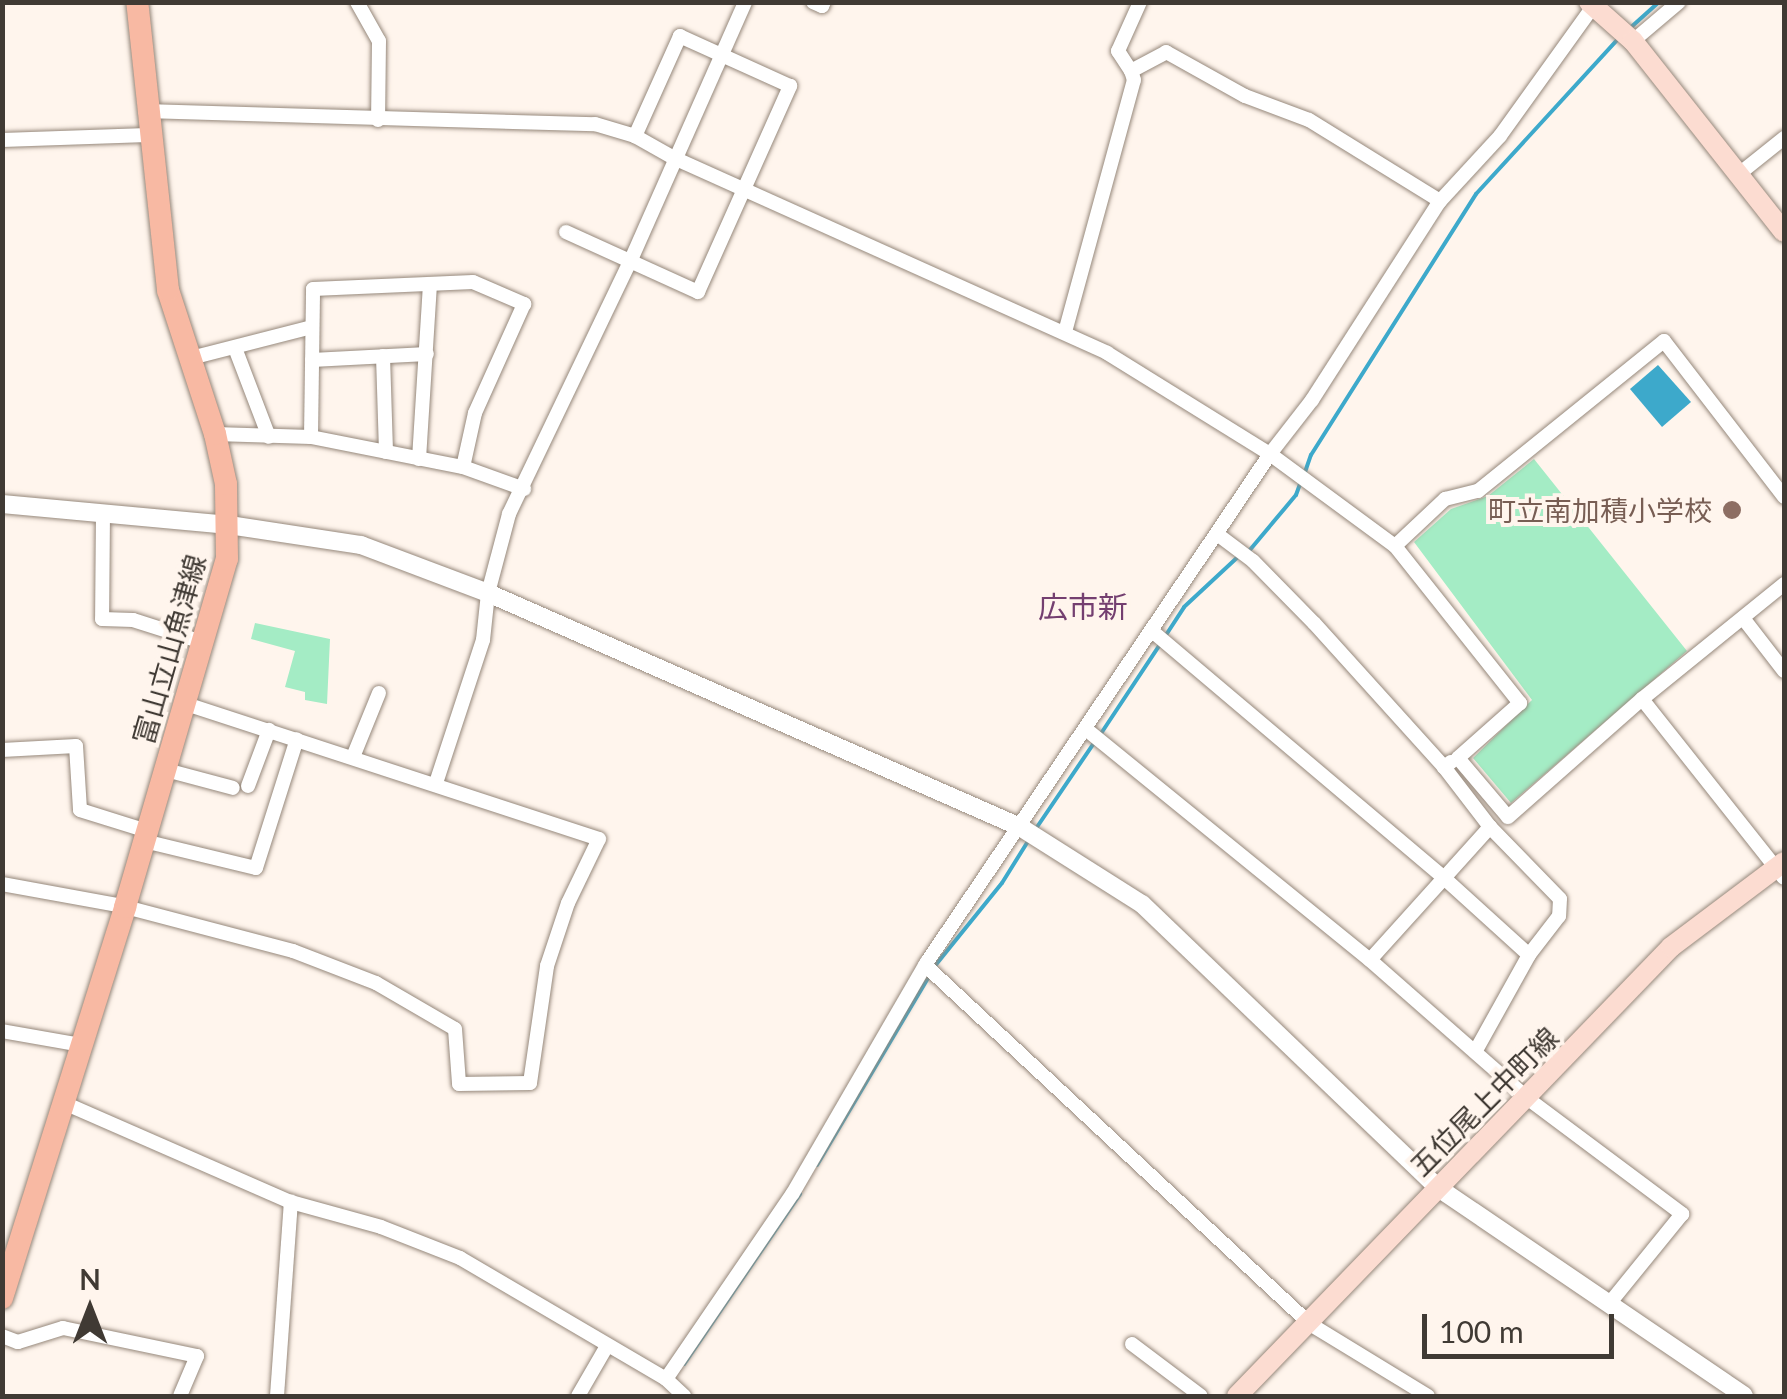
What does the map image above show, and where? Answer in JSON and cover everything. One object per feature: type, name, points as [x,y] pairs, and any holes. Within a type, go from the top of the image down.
[{"type":"main road","name":"富山立山魚津線","points":[[2,1298],[126,907],[220,592],[229,525],[215,434],[187,359],[168,290],[145,111],[137,2]]},
{"type":"main road","points":[[1592,4],[1633,42],[1784,232]]},
{"type":"main road","name":"五位尾上中町線","points":[[1237,1396],[1671,948],[1781,869]]},
{"type":"street","points":[[357,2],[379,41],[378,120]]},
{"type":"street","points":[[436,783],[483,640],[488,593],[507,520],[630,262],[745,2]]},
{"type":"street","points":[[814,2],[824,2]]},
{"type":"street","points":[[1065,332],[1134,80],[1118,51],[1140,2]]},
{"type":"street","points":[[1633,42],[1679,2]]},
{"type":"street","points":[[666,1380],[792,1193],[925,966],[1270,454],[1312,400],[1440,201],[1500,136],[1592,4]]},
{"type":"street","points":[[566,232],[698,292],[790,86],[680,36],[634,136]]},
{"type":"street","points":[[1131,71],[1166,52],[1245,96],[1309,120],[1440,201]]},
{"type":"street","points":[[145,111],[595,124],[634,136],[674,158],[1065,332],[1184,398],[1270,454],[1395,546],[1520,703],[1444,767]]},
{"type":"street","points":[[2,140],[148,135]]},
{"type":"street","points":[[1739,174],[1784,138]]},
{"type":"street","points":[[311,438],[313,290],[473,282],[524,304],[475,413],[464,467]]},
{"type":"street","points":[[418,458],[430,284]]},
{"type":"street","points":[[187,359],[312,327]]},
{"type":"street","points":[[1395,546],[1445,499],[1478,490],[1664,341],[1783,493]]},
{"type":"street","points":[[235,348],[269,437]]},
{"type":"street","points":[[312,360],[427,354]]},
{"type":"street","points":[[383,356],[386,452]]},
{"type":"street","points":[[215,434],[311,438],[464,467],[524,489]]},
{"type":"street","points":[[2,504],[229,525],[361,545],[488,593],[1020,827],[1142,904],[1437,1187],[1744,1396]]},
{"type":"street","points":[[103,513],[102,619],[133,620],[205,643]]},
{"type":"street","points":[[1216,534],[1253,561],[1314,623],[1444,767],[1490,827],[1560,899],[1559,916],[1529,955],[1475,1052]]},
{"type":"street","points":[[1458,758],[1508,817],[1642,698],[1784,584]]},
{"type":"street","points":[[1743,618],[1784,672]]},
{"type":"street","points":[[1152,631],[1529,955]]},
{"type":"street","points":[[353,757],[378,693]]},
{"type":"street","points":[[1642,698],[1781,869]]},
{"type":"street","points":[[2,884],[126,907],[294,951],[376,983],[455,1029],[459,1084],[530,1083],[547,966],[568,903],[599,839],[186,704]]},
{"type":"street","points":[[166,770],[240,787],[269,730]]},
{"type":"street","points":[[1087,730],[1370,960],[1527,1098],[1682,1214],[1608,1304]]},
{"type":"street","points":[[2,750],[76,746],[80,810],[146,836],[256,868],[297,739]]},
{"type":"street","points":[[1370,960],[1490,827]]},
{"type":"street","points":[[925,966],[1310,1324],[1428,1396]]},
{"type":"street","points":[[2,1031],[82,1046]]},
{"type":"street","points":[[64,1103],[291,1202],[380,1227],[460,1258],[666,1380],[684,1396]]},
{"type":"street","points":[[276,1396],[291,1202]]},
{"type":"street","points":[[2,1336],[18,1342],[63,1328],[197,1356],[180,1396]]},
{"type":"street","points":[[1132,1344],[1202,1396]]},
{"type":"street","points":[[578,1396],[607,1346]]},
{"type":"green space","points":[[1534,459],[1687,651],[1511,803],[1473,758],[1532,700],[1414,542],[1451,509],[1488,496]]},
{"type":"green space","points":[[255,623],[330,639],[327,704],[305,700],[305,692],[285,687],[295,651],[251,639]]},
{"type":"water","points":[[1658,365],[1691,402],[1662,427],[1630,389]]},
{"type":"waterway","points":[[1629,29],[1659,2]]},
{"type":"waterway","points":[[1304,475],[1311,455],[1476,194],[1618,39]]},
{"type":"waterway","points":[[1249,551],[1296,495],[1300,484]]},
{"type":"waterway","points":[[1166,635],[1184,607],[1240,555]]},
{"type":"waterway","points":[[1100,735],[1161,643]]},
{"type":"waterway","points":[[1035,830],[1094,743]]},
{"type":"waterway","points":[[934,967],[1002,883],[1030,838]]},
{"type":"waterway","points":[[817,1165],[930,975]]},
{"type":"waterway","points":[[684,1364],[800,1194]]},
{"type":"place","name":"町立南加積小学校","points":[[1732,510]]},
{"type":"district","name":"広市新","points":[[1083,606]]}]
